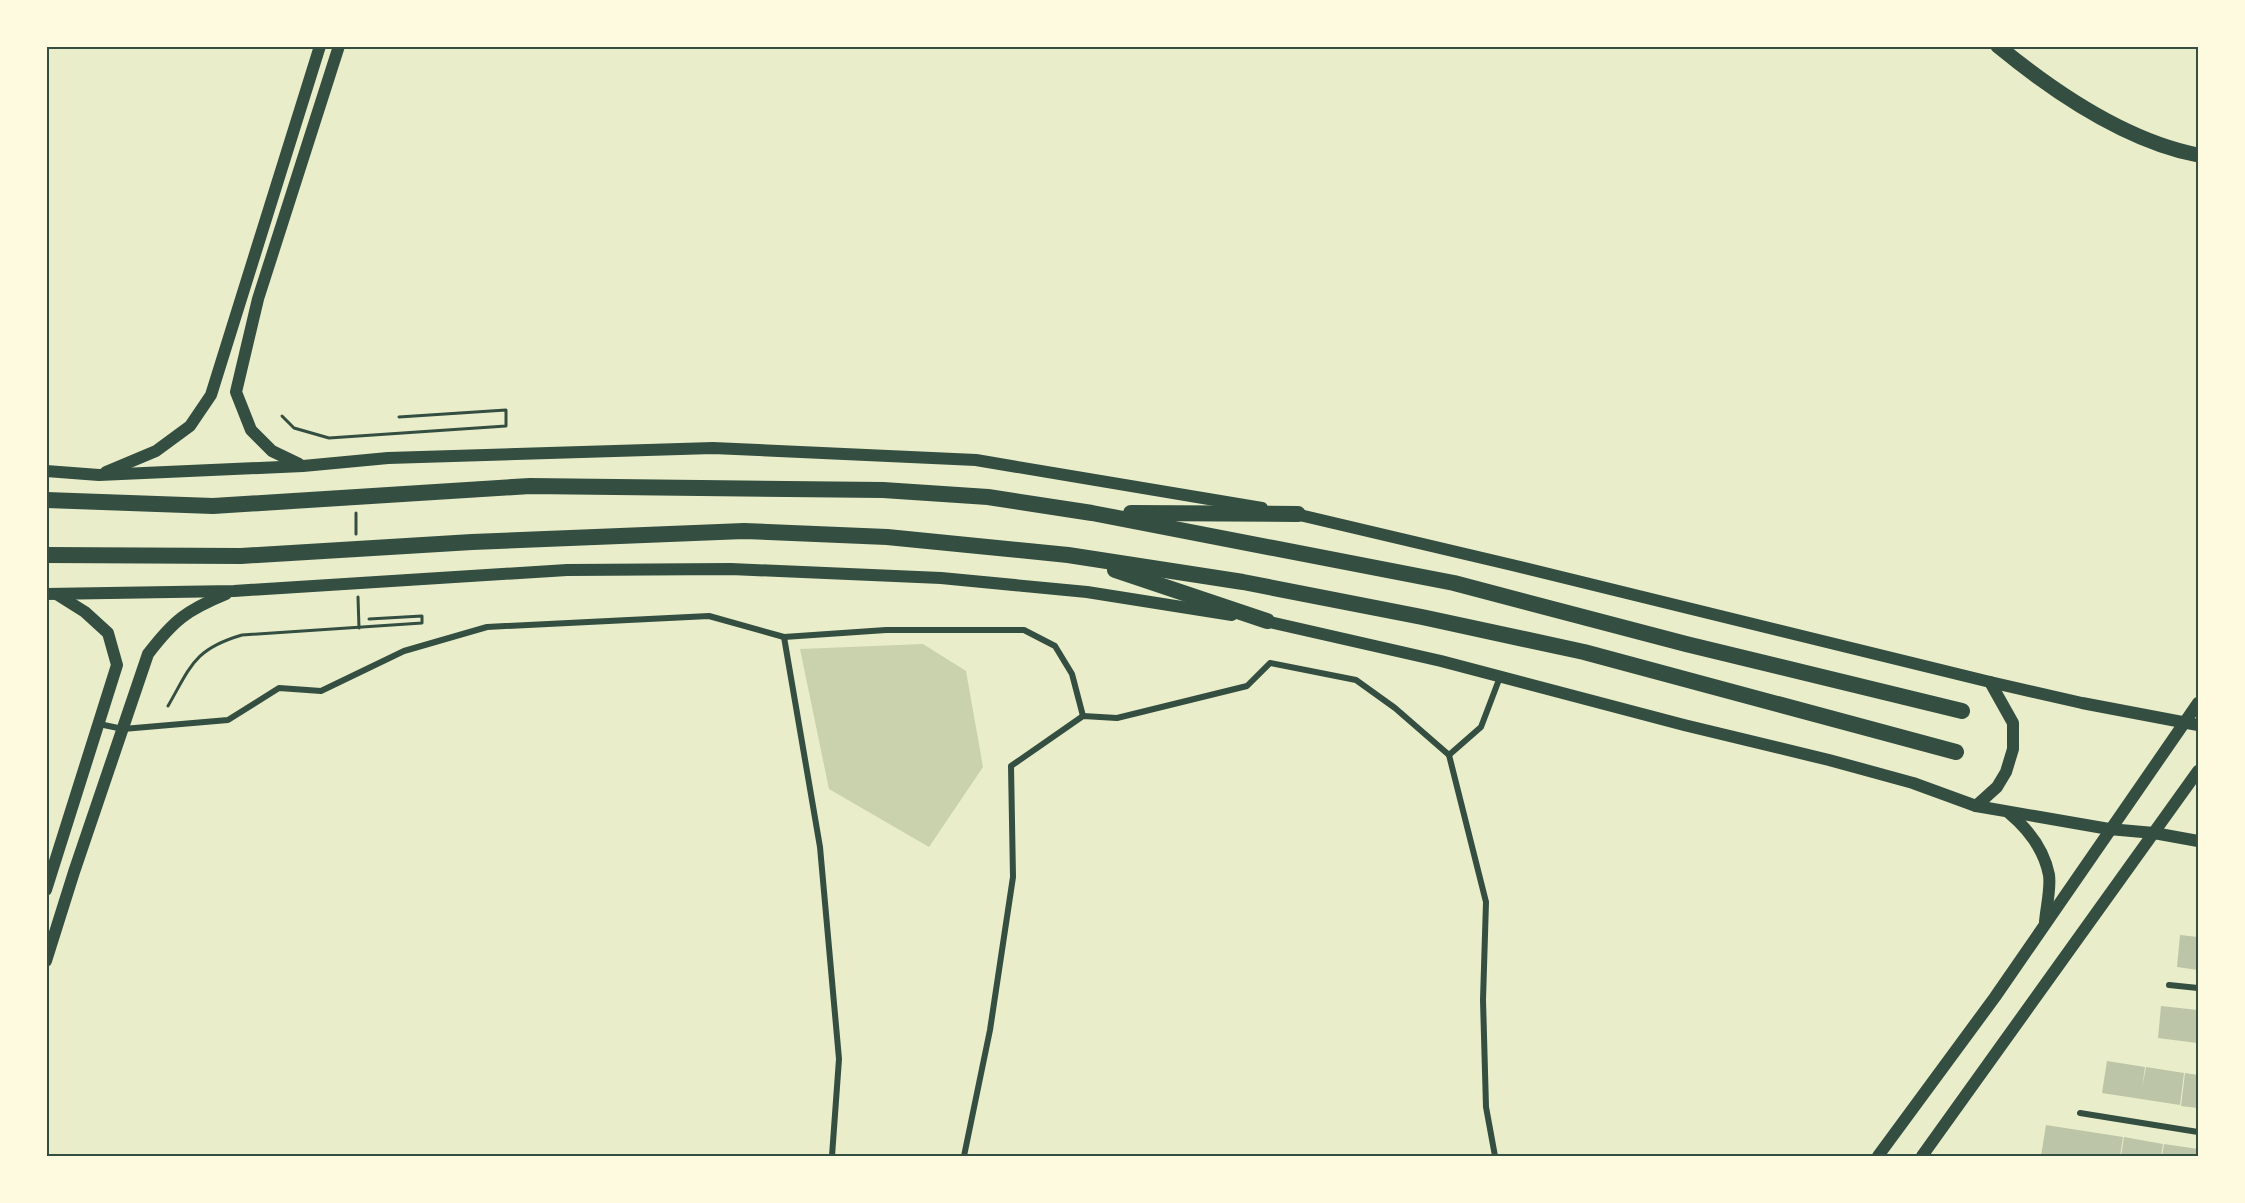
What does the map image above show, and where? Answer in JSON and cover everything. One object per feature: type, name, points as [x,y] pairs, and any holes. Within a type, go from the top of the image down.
[{"type":"highway","points":[[46,500],[213,506],[530,486],[884,490],[988,497],[1092,513],[1454,583],[1686,644],[1962,711]]},
{"type":"highway","points":[[1092,513],[1298,514]]},
{"type":"highway","points":[[46,555],[241,556],[472,542],[744,531],[887,537],[1068,555],[1254,585],[1422,617],[1584,652],[1956,752]]},
{"type":"highway","points":[[1068,555],[1267,621]]},
{"type":"main road","points":[[99,475],[156,451],[190,426],[211,395],[320,46]]},
{"type":"main road","points":[[303,466],[272,451],[250,430],[236,393],[258,299],[339,46]]},
{"type":"main road","points":[[1998,46],[2040,79],[2100,116],[2151,139],[2199,155]]},
{"type":"main road","points":[[46,471],[99,475],[303,466],[388,458],[713,448],[976,460],[1298,514],[1990,682],[2082,703],[2199,725]]},
{"type":"main road","points":[[52,595],[234,591],[567,570],[731,569],[940,578],[1087,592],[1267,621],[1500,677],[1830,760],[1912,783],[1976,806],[2109,830],[2154,833],[2199,841]]},
{"type":"main road","points":[[46,961],[148,654],[168,628],[197,606],[234,591]]},
{"type":"main road","points":[[46,890],[117,665],[108,633],[85,612],[52,595]]},
{"type":"main road","points":[[1976,806],[1996,788],[2006,772],[2013,749],[2013,723],[1990,682]]},
{"type":"main road","points":[[1878,1156],[2044,926],[2199,702]]},
{"type":"main road","points":[[1922,1156],[2199,771]]},
{"type":"main road","points":[[2008,812],[2026,827],[2040,849],[2049,877],[2044,926]]},
{"type":"street","points":[[99,724],[123,729],[228,720],[279,688],[321,691],[404,651],[487,627],[709,616],[784,637],[886,630],[1024,630],[1055,646],[1072,674],[1083,716]]},
{"type":"street","points":[[784,637],[820,848],[838,1059],[832,1156]]},
{"type":"street","points":[[964,1156],[990,1030],[1013,877],[1011,766],[1083,716],[1117,718],[1247,686],[1270,663],[1356,680],[1395,708],[1449,755],[1486,902],[1483,1000],[1486,1107],[1495,1156]]},
{"type":"street","points":[[1449,755],[1481,727],[1500,677]]},
{"type":"street","points":[[2169,985],[2199,988]]},
{"type":"street","points":[[2080,1113],[2199,1131]]},
{"type":"path","points":[[282,416],[294,428],[329,438],[506,426],[506,410],[399,417]]},
{"type":"path","points":[[168,706],[194,662],[207,650],[224,640],[242,635],[422,623],[422,615],[369,618]]},
{"type":"green space","points":[[923,644],[966,671],[983,767],[929,847],[829,789],[800,649]]},
{"type":"building","points":[[2180,935],[2198,937],[2198,970],[2177,967]]},
{"type":"building","points":[[2161,1006],[2198,1010],[2197,1043],[2158,1038]]},
{"type":"building","points":[[2107,1061],[2145,1067],[2142,1088],[2146,1067],[2184,1073],[2180,1105],[2102,1093]]},
{"type":"building","points":[[2185,1073],[2198,1075],[2198,1108],[2181,1106]]},
{"type":"building","points":[[2046,1125],[2123,1137],[2120,1156],[2041,1156]]},
{"type":"building","points":[[2124,1137],[2163,1144],[2161,1156],[2121,1156]]},
{"type":"building","points":[[2164,1144],[2198,1149],[2198,1156],[2162,1156]]}]
